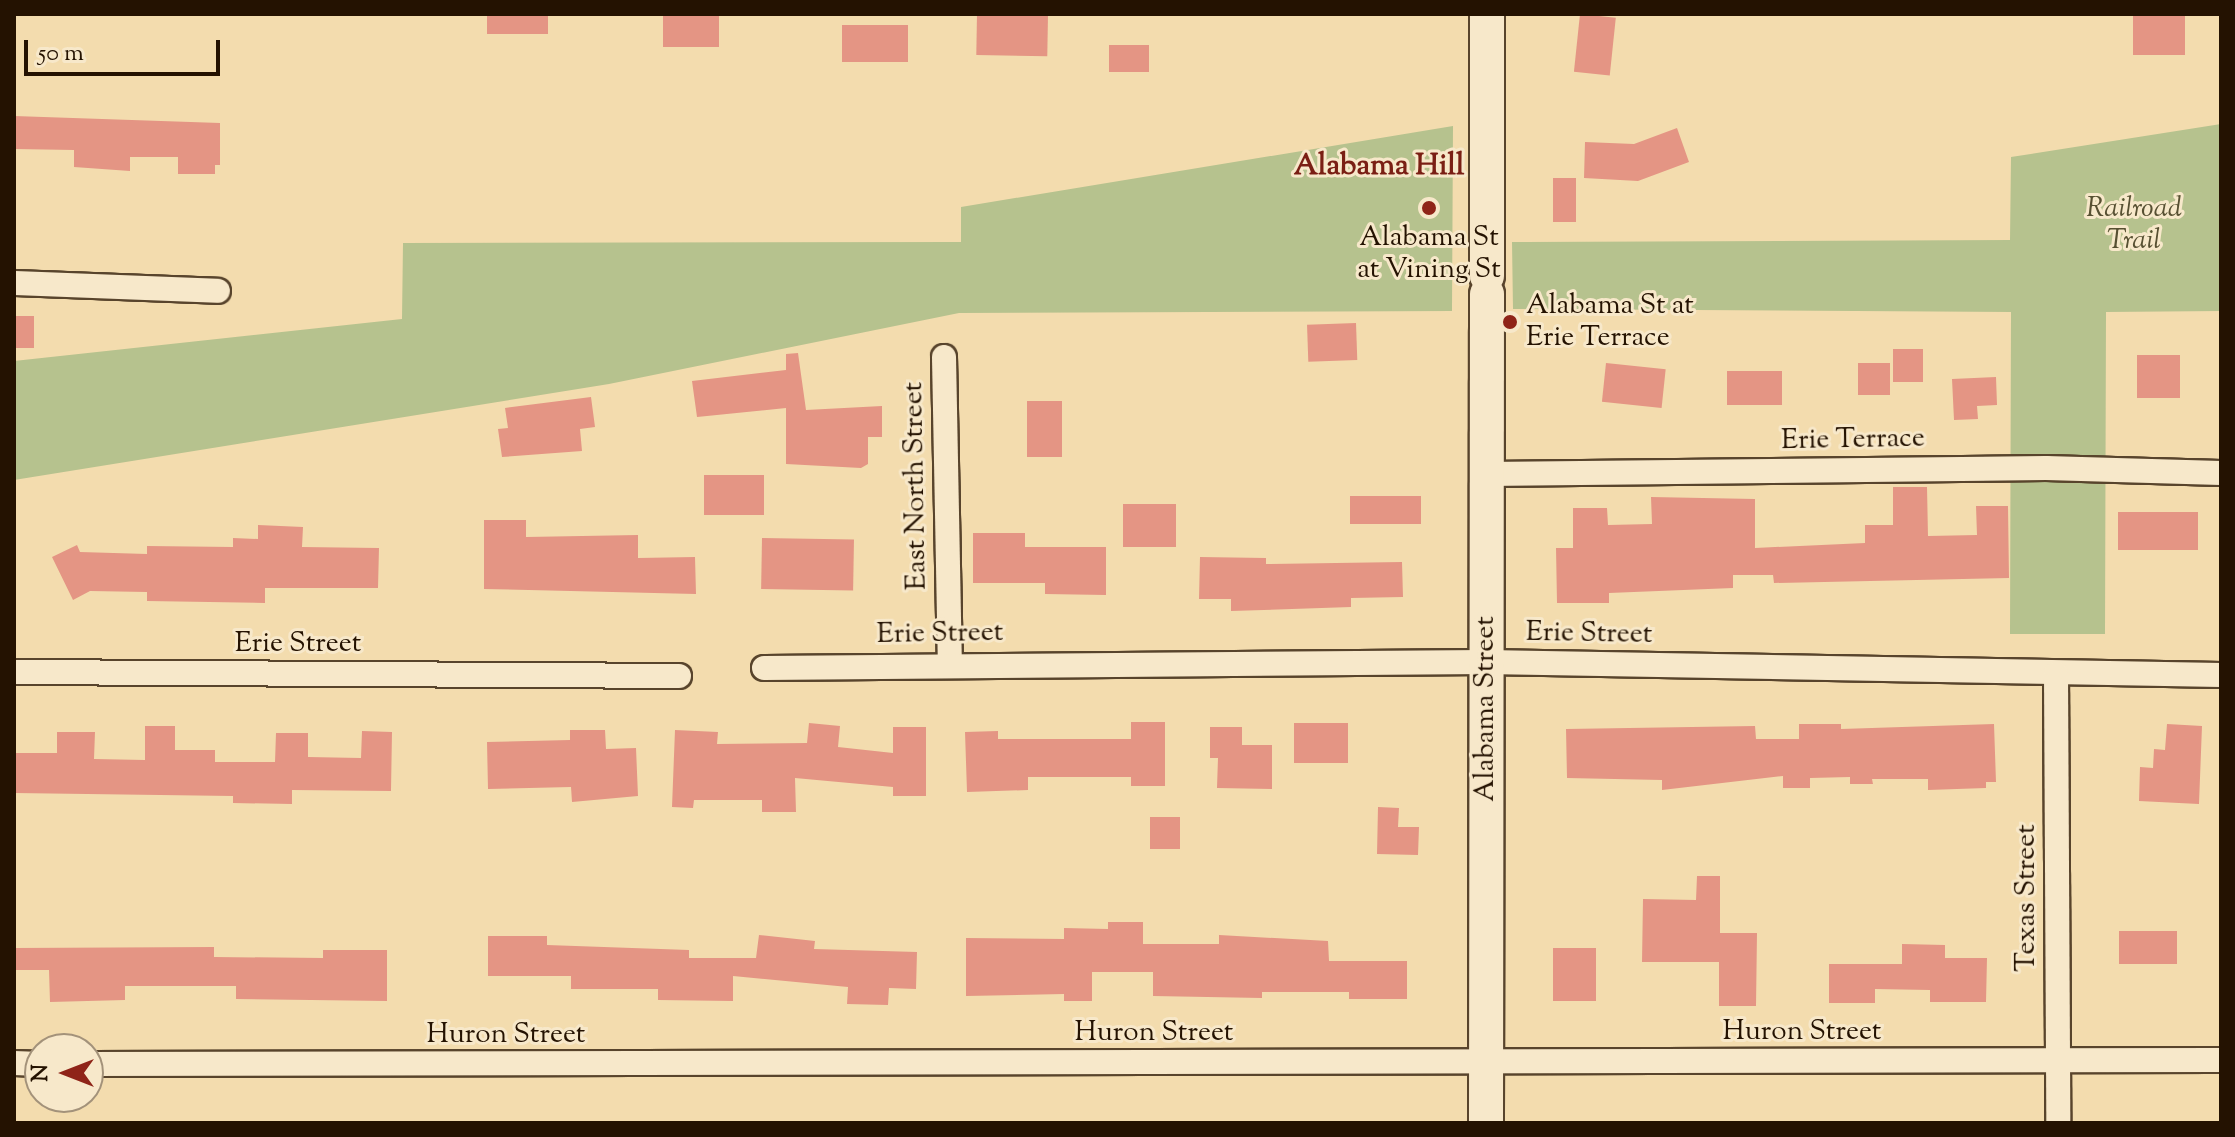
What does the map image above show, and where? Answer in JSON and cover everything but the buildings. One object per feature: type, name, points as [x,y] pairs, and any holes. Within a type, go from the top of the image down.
[{"type":"main road","name":"Alabama Street","points":[[1486,1123],[1487,14]]},
{"type":"street","points":[[14,283],[218,291]]},
{"type":"street","name":"East North Street","points":[[944,357],[950,663]]},
{"type":"street","name":"Erie Terrace","points":[[1486,474],[2031,468],[2221,473]]},
{"type":"street","name":"Erie Street","points":[[764,668],[950,663],[1486,662],[2221,675]]},
{"type":"street","name":"Erie Street","points":[[14,672],[679,676]]},
{"type":"street","name":"Texas Street","points":[[2056,674],[2058,1123]]},
{"type":"street","name":"Huron Street","points":[[104,1064],[2221,1060]]},
{"type":"green space","name":"Railroad Trail","points":[[2221,124],[2221,311],[2106,312],[2105,634],[2010,634],[2011,312],[1513,309],[1512,242],[2010,240],[2011,157]]},
{"type":"green space","points":[[1453,126],[1452,311],[959,313],[609,384],[14,480],[14,361],[402,319],[403,243],[961,242],[961,207]]},
{"type":"place","name":"Alabama St at Vining St","points":[[1429,208]]},
{"type":"place","name":"Alabama St at Erie Terrace","points":[[1510,322]]},
{"type":"district","name":"Alabama Hill","points":[[1379,167]]}]
